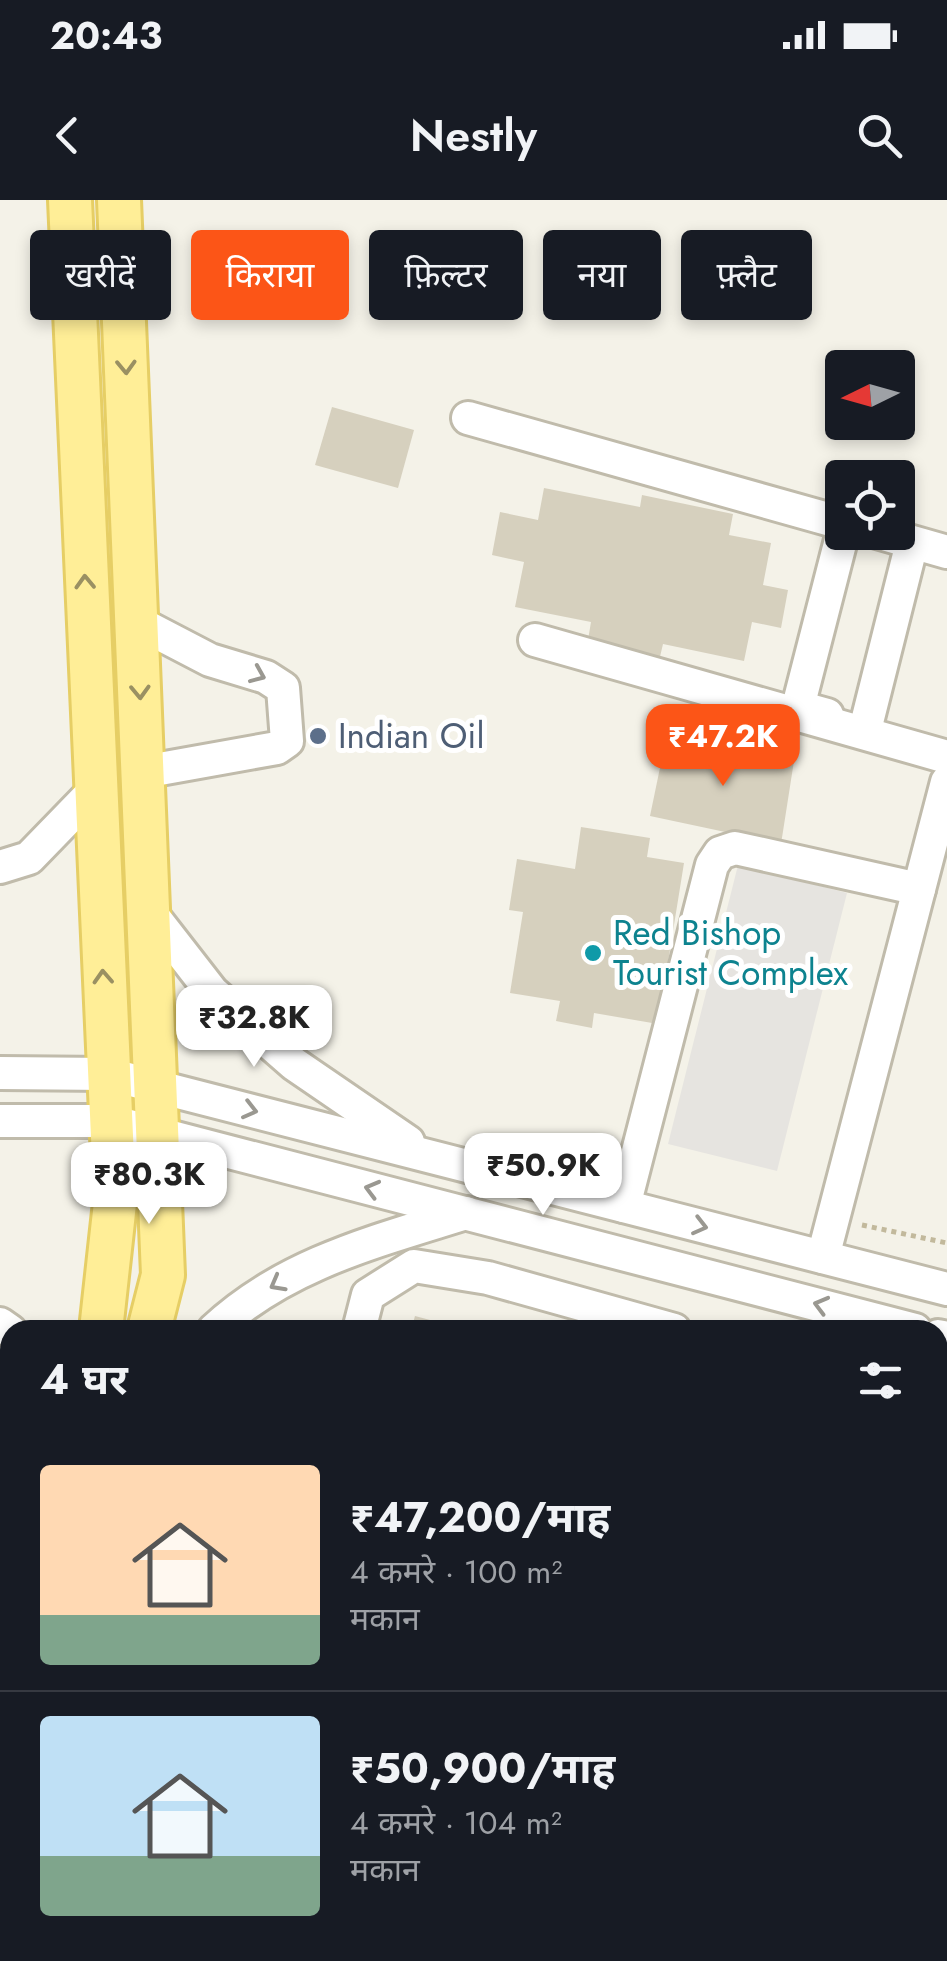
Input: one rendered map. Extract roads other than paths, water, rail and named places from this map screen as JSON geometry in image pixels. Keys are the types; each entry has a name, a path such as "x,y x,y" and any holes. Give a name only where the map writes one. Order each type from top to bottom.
{"main road":[{"path":"70,200 114,1203 102,1320"},
{"path":"119,200 163,1275 151,1320"}],"street":[{"path":"468,418 825,518"},
{"path":"915,543 947,552"},
{"path":"837,550 798,707 947,748"},
{"path":"866,726 910,550"},
{"path":"137,622 210,660 266,677 283,688 288,722 287,740 277,748 143,772"},
{"path":"535,640 947,758"},
{"path":"823,1258 947,782"},
{"path":"0,867 29,858 94,791"},
{"path":"624,1206 712,865 720,853 734,848 919,889"},
{"path":"148,911 212,992 280,1052 428,1156"},
{"path":"0,1072 108,1074 947,1289"},
{"path":"0,1121 110,1121 877,1320"},
{"path":"225,1320 242,1304 287,1278 353,1248 466,1213"},
{"path":"362,1320 368,1295 414,1266 488,1278 638,1320"}],"place":[{"name":"Indian Oil","path":"318,736"},
{"name":"Red Bishop Tourist Complex","path":"593,953"}]}
